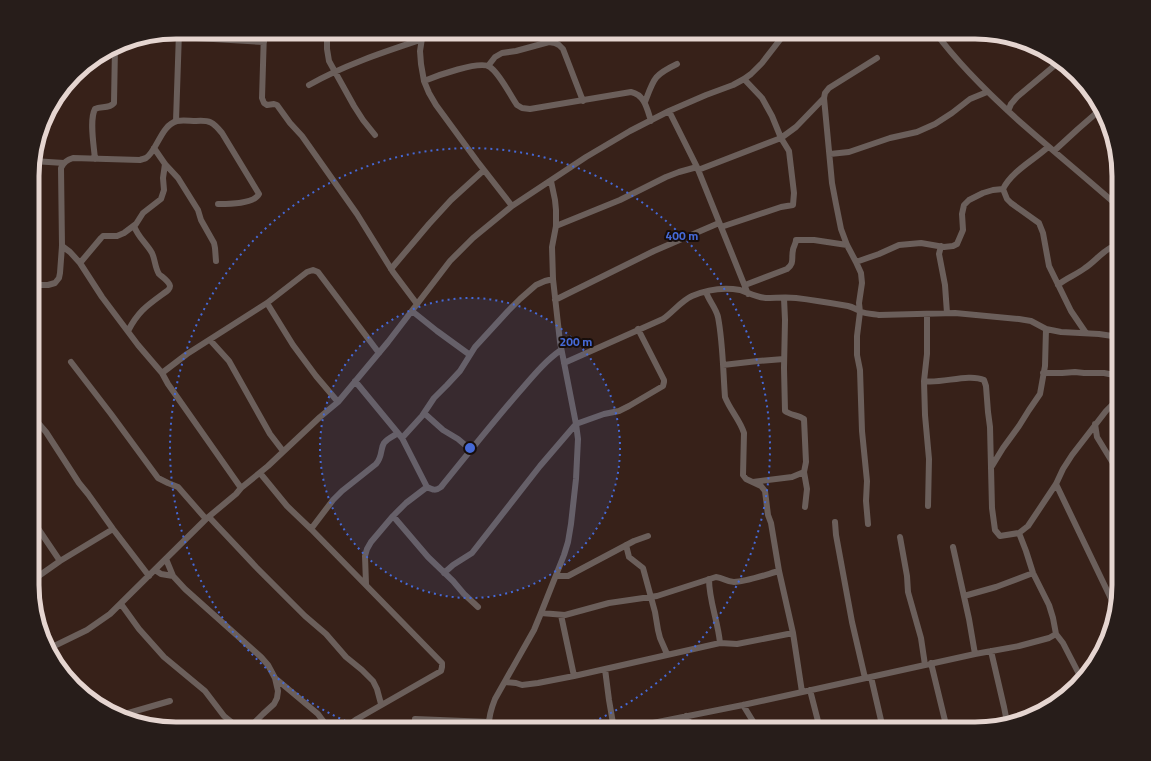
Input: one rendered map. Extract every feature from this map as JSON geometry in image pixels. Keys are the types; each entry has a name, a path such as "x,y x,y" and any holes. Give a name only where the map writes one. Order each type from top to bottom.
{"street":[{"path":"176,121 179,39"},
{"path":"228,39 264,42 262,98 264,103 267,105 277,105 302,136 356,214 391,269 417,304"},
{"path":"327,39 329,61 363,120 375,135"},
{"path":"309,85 334,71 422,39 420,51 424,81 436,105 512,206"},
{"path":"53,646 87,630 110,614 207,518 260,473 338,402 379,353 450,261 473,238 512,206 586,157 630,131 669,111 733,85 744,79 762,63 781,39"},
{"path":"940,39 987,92 1048,147 1112,200"},
{"path":"488,66 495,57 502,53 516,51 549,42 555,43 563,49 583,101"},
{"path":"95,159 92,134 93,112 99,107 111,106 114,103 115,53"},
{"path":"556,226 620,200 666,177 698,168 781,138 796,127 818,105 824,98 825,93 829,88 877,58"},
{"path":"645,102 656,77 662,71 678,64"},
{"path":"424,81 449,72 481,65 488,66 495,71 517,105 522,108 530,109 631,92 636,93 645,102 650,120"},
{"path":"1008,110 1017,97 1055,65"},
{"path":"555,300 654,251 720,225 781,207 793,205 794,193 789,151 781,138 772,116 762,98 744,79"},
{"path":"830,154 849,152 885,140 917,132 935,124 970,100 987,92"},
{"path":"824,98 832,183 841,229 861,273 862,283 859,303 860,312 857,336 857,354 860,370 862,431 867,481 866,501 868,524"},
{"path":"818,105 826,108"},
{"path":"669,111 698,168 748,294"},
{"path":"1054,151 1097,113"},
{"path":"40,161 64,162 73,158 140,160 146,158 151,153 162,134 176,121 207,120 215,124 222,133 258,191 258,196 256,198 236,204 218,204"},
{"path":"1048,147 1039,156 1023,166 1005,185 1004,189 1007,198 1011,203 1039,224 1043,233 1049,266 1071,311 1086,333"},
{"path":"154,148 164,164 178,178 198,210 201,220 214,243 216,261"},
{"path":"39,285 55,283 59,278 62,246 61,168 64,162"},
{"path":"80,263 103,236 117,236 134,226 143,213 161,199 164,190 164,164"},
{"path":"391,269 451,200 484,170"},
{"path":"415,719 489,722 490,711 495,699 534,630 564,555 571,524 578,439 561,350 555,300 552,247 556,226 556,205 550,181"},
{"path":"856,262 899,245 921,243 953,246 957,244 963,230 962,214 964,205 969,200 983,193 1004,189"},
{"path":"128,331 141,311 167,291 170,286 159,274 152,254 136,233 134,226"},
{"path":"745,285 787,269 791,266 793,260 793,249 796,240 814,240 847,245"},
{"path":"62,246 80,263 102,297 138,345 162,372 168,384 241,488"},
{"path":"941,246 939,254 945,285 947,313"},
{"path":"1058,285 1063,280 1086,268 1112,248"},
{"path":"162,372 187,354 267,303 307,272 313,270 318,272 379,353"},
{"path":"311,529 333,500 342,491 380,460 384,443 400,436 424,413 434,398 460,371 475,347 520,299 536,285 553,279"},
{"path":"564,363 663,318 691,296 714,289 740,290 748,294 765,298 796,298 848,306 854,307 860,312 879,315 955,313 1019,318 1030,321 1046,329 1112,336"},
{"path":"706,292 718,316 725,397 744,433 743,475 746,479 762,486 765,491 779,571 793,633 802,692"},
{"path":"784,298 785,411 804,420 806,462 804,472 807,490 805,507"},
{"path":"267,303 293,345 338,402"},
{"path":"412,311 470,355"},
{"path":"927,314 927,354 924,382 929,459 928,506"},
{"path":"444,573 453,565 472,553 540,466 576,424 604,414 619,411 663,386 664,380 638,329"},
{"path":"991,467 1020,426 1040,394 1046,347 1046,329"},
{"path":"210,340 229,361 270,434 284,451"},
{"path":"355,381 400,436 427,487 437,490 498,416 551,357 561,350"},
{"path":"723,365 758,360 784,359"},
{"path":"71,362 158,478 178,487 305,616 326,634 346,657 362,670 377,689 381,704"},
{"path":"1043,373 1075,372 1112,375"},
{"path":"924,382 970,378 980,378 984,380 986,386 990,427 990,481 992,508 995,530 1000,536 1019,533 1028,526 1056,484 1072,455 1095,424 1112,405"},
{"path":"424,413 443,430 458,439 471,450"},
{"path":"39,424 46,432 79,483 149,576"},
{"path":"1095,424 1097,437 1112,461"},
{"path":"1085,437 1093,435 1097,437"},
{"path":"753,482 792,477 804,472"},
{"path":"260,473 287,506 440,660 442,667 441,671 381,704 353,722"},
{"path":"1056,484 1111,599"},
{"path":"366,584 365,556 371,542 406,503 427,487"},
{"path":"393,516 428,557 478,607"},
{"path":"835,522 837,542 852,622 882,722"},
{"path":"39,576 60,561 113,529"},
{"path":"39,530 60,561"},
{"path":"1019,533 1032,573 1049,605 1056,634 1063,643 1079,674"},
{"path":"556,576 568,576 648,536"},
{"path":"900,537 907,576 908,592 945,722"},
{"path":"626,546 629,557 643,568 650,597 656,612 660,638 667,654"},
{"path":"953,547 975,654"},
{"path":"166,559 173,576 268,665 275,678 278,691 277,698 274,704 255,722"},
{"path":"155,570 161,574 173,576"},
{"path":"541,613 565,616 619,601 650,597 716,577 727,581 738,582 779,571"},
{"path":"964,596 989,589 1032,573"},
{"path":"709,579 709,589 719,631 720,643"},
{"path":"121,604 164,657 205,691 224,716 231,722"},
{"path":"560,615 574,676"},
{"path":"505,682 522,685 574,676 720,643 737,644 793,633"},
{"path":"656,722 1019,646 1049,638 1056,634"},
{"path":"991,652 1006,718"},
{"path":"605,669 613,722"},
{"path":"275,678 318,714 324,722"},
{"path":"810,690 818,722"},
{"path":"128,713 170,701"},
{"path":"743,705 753,722"},
{"path":"686,716 689,722"}]}
